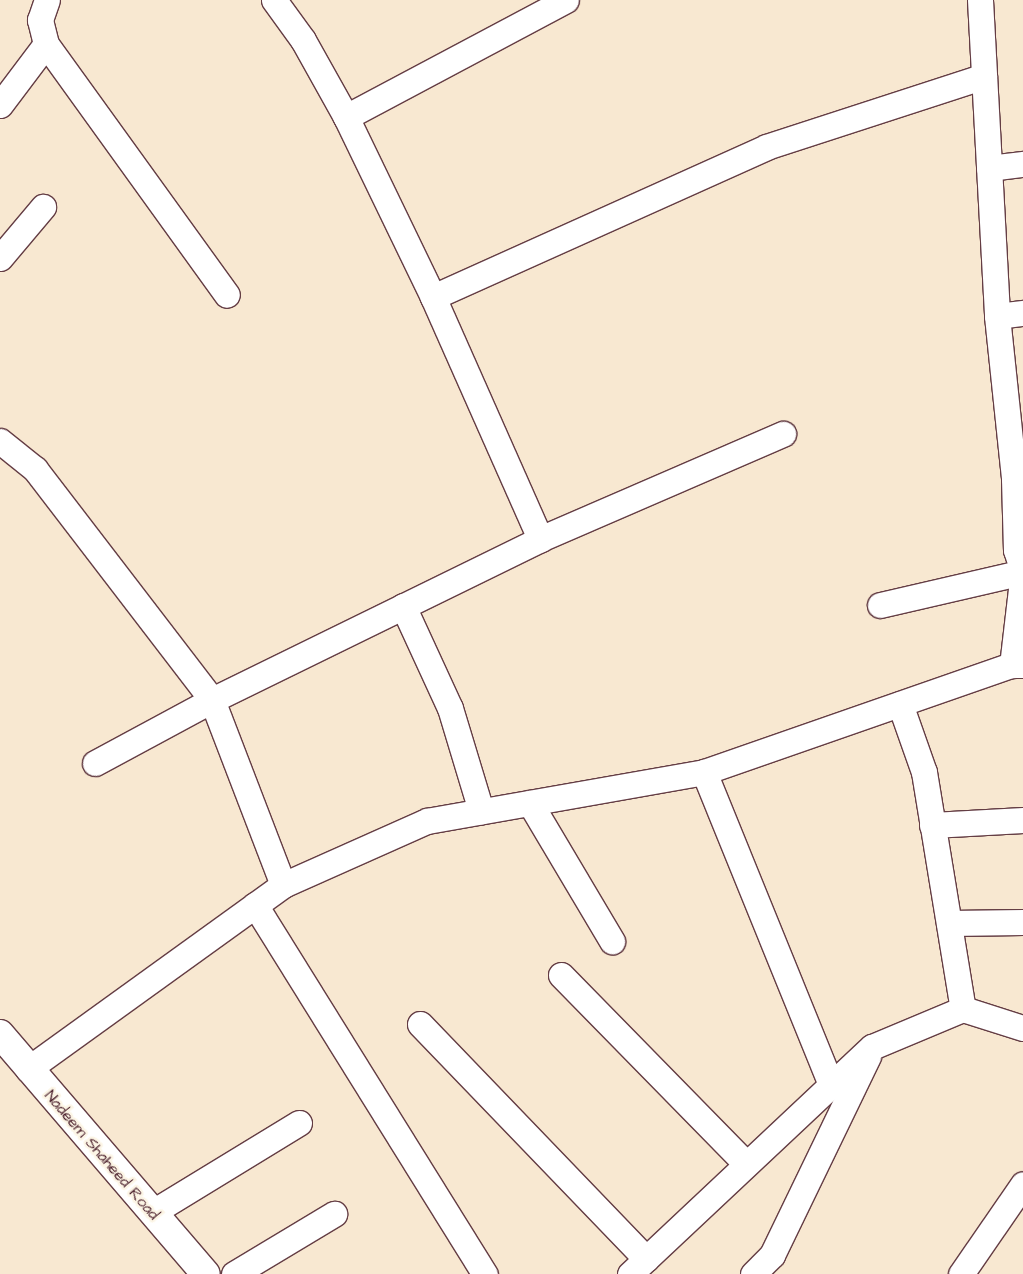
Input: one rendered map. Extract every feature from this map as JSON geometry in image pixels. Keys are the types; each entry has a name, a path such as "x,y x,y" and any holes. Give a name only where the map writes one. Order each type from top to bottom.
{"main road":[{"name":"Nadeem Shaheed Road","path":"0,1034 28,1069 206,1274"}],"street":[{"path":"47,0 40,20 46,44 227,294"},
{"path":"274,0 303,40 346,117 433,297 540,539"},
{"path":"346,117 566,0"},
{"path":"28,1069 283,885 427,821 704,772 1017,665 1020,558 1019,478 997,316 980,0"},
{"path":"0,105 46,44"},
{"path":"433,297 766,147 984,76"},
{"path":"989,168 1023,164"},
{"path":"0,258 43,207"},
{"path":"997,316 1023,313"},
{"path":"95,763 212,700 540,539 783,434"},
{"path":"0,441 35,469 212,700 283,885"},
{"path":"880,605 1020,558"},
{"path":"404,606 450,708 481,811"},
{"path":"900,704 924,772 963,1009"},
{"path":"704,772 830,1083"},
{"path":"530,803 612,941"},
{"path":"932,824 1023,820"},
{"path":"255,905 485,1274"},
{"path":"949,923 1023,922"},
{"path":"561,976 746,1164"},
{"path":"420,1024 638,1266 830,1083 872,1047 963,1009 1023,1028"},
{"path":"753,1274 772,1256 872,1047"},
{"path":"153,1212 299,1123"},
{"path":"961,1274 1023,1184"},
{"path":"234,1274 334,1214"}]}
